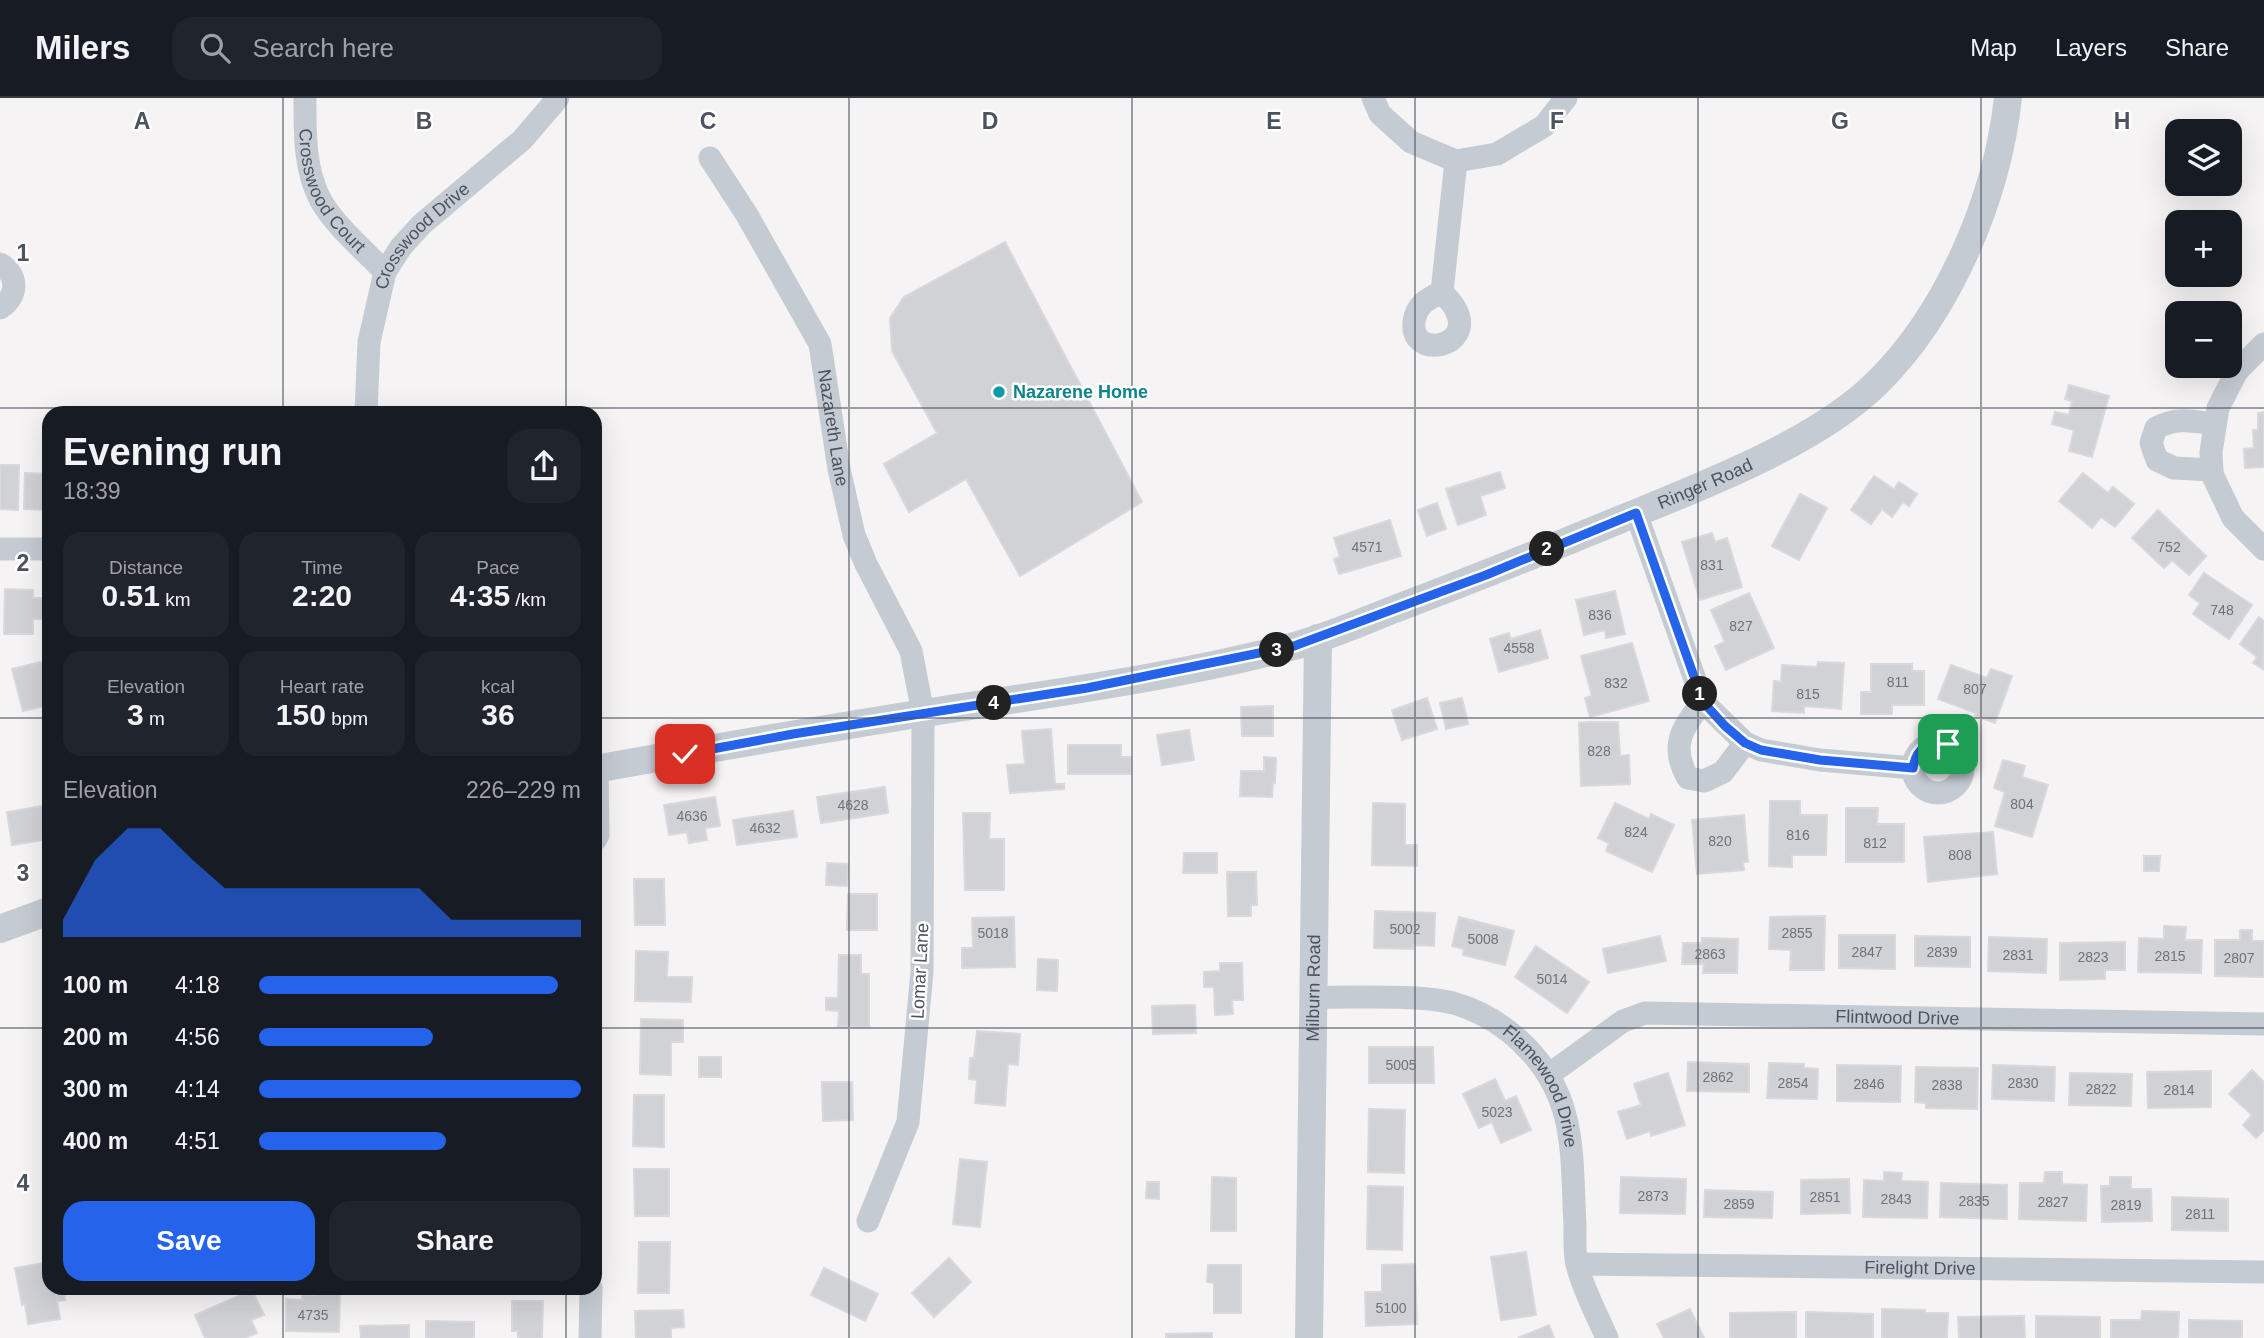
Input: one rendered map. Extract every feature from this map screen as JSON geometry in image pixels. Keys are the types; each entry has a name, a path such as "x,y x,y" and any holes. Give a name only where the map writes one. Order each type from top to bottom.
{"street":[{"name":"Crosswood Court","path":"305,98 304,137 309,167 320,199 347,234 385,272"},
{"name":"Crosswood Drive","path":"366,406 369,342 385,272 401,247 422,224 522,140 558,98"},
{"path":"1373,98 1380,114 1411,142 1456,161 1497,154 1544,126 1566,98"},
{"name":"Ringer Road","path":"602,768 1043,695 1294,646 1486,575 1636,513 1789,444 1835,417 1879,382 1918,334 1937,304 1968,245 1992,179 2008,98"},
{"name":"Nazareth Lane","path":"710,158 747,215 820,344 839,469 855,535 866,564 911,651 923,713"},
{"path":"1442,292 1456,161"},
{"path":"0,264 11,274 14,284 12,298 0,308"},
{"path":"2264,344 2237,371 2218,408 2211,452 2212,470 2232,518 2264,549"},
{"path":"2212,470 2174,468 2157,460 2151,443 2156,428 2171,421 2215,424"},
{"path":"1636,513 1703,702 1725,726 1745,743 1761,750 1820,760 1913,768"},
{"path":"0,549 42,549"},
{"name":"Milburn Road","path":"1309,1338 1318,638"},
{"path":"1703,702 1688,720 1678,747 1679,763 1688,778 1704,781 1723,772 1745,743"},
{"name":"Lomar Lane","path":"868,1221 908,1122 922,972 923,713"},
{"path":"0,929 42,914"},
{"name":"Flamewood Drive","path":"1314,998 1411,999 1450,1003 1480,1013 1506,1028 1550,1074 1562,1104 1570,1143 1577,1265 1607,1338"},
{"name":"Flintwood Drive","path":"1550,1074 1623,1021 1645,1013 2264,1024"},
{"name":"Firelight Drive","path":"1577,1265 2264,1272"},
{"path":"590,1338 591,1295"}],"building":[{"name":"Nazarene Home","path":"1005,242 1142,502 1020,576 966,479 909,512 884,464 937,433 892,351 890,318 904,297"},
{"path":"2069,385 2109,396 2092,457 2069,451 2074,430 2052,424 2055,412 2069,415 2072,401 2065,399"},
{"path":"2264,412 2264,467 2245,468 2244,449 2254,448 2253,430 2258,430 2258,413"},
{"path":"0,465 19,465 18,510 0,509"},
{"path":"1500,472 1505,488 1480,496 1486,515 1458,525 1446,489"},
{"path":"25,473 42,474 42,510 24,509"},
{"path":"2083,473 2108,493 2113,487 2134,504 2115,527 2101,517 2092,528 2059,501"},
{"path":"1874,476 1894,489 1899,482 1917,494 1909,506 1903,502 1892,517 1882,509 1871,524 1851,510"},
{"path":"1800,494 1827,508 1799,560 1772,546"},
{"path":"1437,503 1446,529 1427,536 1418,510"},
{"path":"2158,510 2206,556 2189,575 2172,560 2164,568 2132,538"},
{"path":"1390,520 1401,556 1339,574 1334,559 1340,557 1334,538"},
{"path":"1712,533 1715,542 1727,538 1742,587 1700,600 1682,542"},
{"path":"2204,573 2252,605 2229,639 2193,614 2200,603 2189,595"},
{"path":"5,589 33,590 33,598 42,598 42,619 33,619 33,634 4,634"},
{"path":"1615,591 1625,634 1606,638 1605,630 1584,635 1576,600"},
{"path":"1749,593 1774,648 1726,670 1715,646 1725,642 1711,610"},
{"path":"2259,617 2264,621 2263,669 2253,663 2257,657 2240,644"},
{"path":"1540,630 1548,658 1499,672 1490,639 1509,633 1511,639"},
{"path":"1632,643 1649,701 1590,717 1585,698 1592,696 1581,656"},
{"path":"42,662 42,707 23,711 12,669"},
{"path":"1818,662 1844,663 1841,709 1804,706 1804,713 1772,711 1774,681 1781,682 1782,665 1817,667"},
{"path":"1871,664 1912,664 1912,671 1924,671 1924,705 1892,705 1892,714 1861,714 1861,692 1871,692"},
{"path":"1951,665 1987,678 1991,669 2012,676 1995,723 1938,699"},
{"path":"1427,698 1437,729 1402,740 1392,710"},
{"path":"1462,698 1468,724 1446,729 1440,703"},
{"path":"1273,706 1273,736 1242,736 1241,707"},
{"path":"1618,722 1620,756 1629,755 1630,784 1581,786 1579,723"},
{"path":"1051,729 1055,784 1064,784 1064,789 1010,793 1007,765 1025,764 1022,731"},
{"path":"1189,730 1194,760 1162,765 1157,735"},
{"path":"1068,745 1121,745 1121,757 1131,757 1131,774 1068,774"},
{"path":"1264,757 1276,758 1272,797 1240,796 1241,771 1264,771"},
{"path":"2003,760 2025,766 2022,777 2048,785 2032,837 1995,826 2005,792 1994,788"},
{"path":"885,787 888,813 821,823 817,797"},
{"path":"715,797 720,826 705,828 707,840 689,843 687,832 669,835 664,805"},
{"path":"1770,801 1800,801 1800,815 1827,815 1826,855 1792,855 1792,867 1769,866"},
{"path":"1373,803 1405,804 1405,845 1417,845 1417,866 1372,865"},
{"path":"1615,803 1649,819 1651,814 1674,825 1652,872 1606,851 1609,843 1598,838"},
{"path":"42,806 42,840 12,845 7,812"},
{"path":"1846,808 1878,808 1877,824 1904,824 1904,862 1846,862"},
{"path":"793,811 797,837 737,845 733,820"},
{"path":"963,813 990,813 989,839 1004,839 1004,890 965,890"},
{"path":"1744,815 1748,862 1743,862 1744,870 1697,874 1692,820"},
{"path":"1993,832 1997,874 1928,882 1924,837"},
{"path":"1184,853 1217,853 1217,873 1183,873"},
{"path":"2144,856 2160,856 2159,871 2144,871"},
{"path":"827,863 848,864 847,886 826,885"},
{"path":"1227,872 1256,872 1257,905 1251,905 1251,916 1228,916"},
{"path":"634,879 664,879 665,925 635,925"},
{"path":"848,894 877,894 877,930 847,930"},
{"path":"1375,911 1435,913 1434,946 1413,945 1413,949 1374,948"},
{"path":"1825,916 1824,970 1790,970 1791,950 1769,949 1770,917"},
{"path":"1014,917 1015,967 962,968 962,948 973,948 972,918"},
{"path":"1459,917 1514,931 1505,965 1463,955 1464,949 1452,946"},
{"path":"2164,926 2186,927 2185,940 2202,940 2201,973 2138,972 2139,938 2164,939"},
{"path":"2240,930 2252,930 2252,941 2264,941 2264,977 2215,976 2215,940 2240,940"},
{"path":"1839,935 1895,935 1895,969 1839,968"},
{"path":"1660,936 1666,961 1608,973 1603,949"},
{"path":"1915,936 1970,937 1970,967 1915,966"},
{"path":"1989,937 2047,939 2046,973 1988,971"},
{"path":"1702,938 1738,939 1737,973 1703,973 1704,964 1682,964 1683,943 1702,943"},
{"path":"2125,942 2125,970 2105,970 2105,979 2060,980 2060,943"},
{"path":"1536,946 1589,982 1567,1013 1515,977"},
{"path":"636,951 668,952 667,977 692,977 691,1002 635,1001"},
{"path":"839,955 861,955 861,974 869,974 869,1027 838,1026 839,1011 826,1010 826,998 838,998"},
{"path":"1038,959 1058,960 1057,991 1037,990"},
{"path":"1220,963 1242,963 1243,1000 1232,1000 1233,1014 1215,1015 1214,987 1204,987 1204,972 1220,971"},
{"path":"1195,1005 1196,1033 1153,1034 1152,1006"},
{"path":"641,1019 683,1020 683,1042 671,1042 671,1075 640,1074"},
{"path":"977,1031 1020,1034 1018,1065 1008,1064 1005,1106 975,1103 977,1080 969,1079 970,1058 974,1058"},
{"path":"1369,1047 1433,1047 1434,1083 1369,1083"},
{"path":"699,1057 721,1057 721,1077 699,1077"},
{"path":"1688,1062 1749,1064 1749,1092 1687,1091"},
{"path":"1769,1063 1804,1064 1804,1068 1818,1069 1817,1099 1767,1098"},
{"path":"1837,1065 1901,1066 1900,1102 1837,1101"},
{"path":"1993,1065 2055,1067 2054,1101 1992,1099"},
{"path":"1916,1067 1978,1068 1977,1109 1926,1108 1926,1103 1915,1102"},
{"path":"2252,1070 2264,1082 2264,1130 2256,1138 2243,1125 2252,1115 2229,1094"},
{"path":"2211,1071 2211,1107 2148,1108 2147,1072"},
{"path":"1668,1073 1685,1125 1651,1136 1650,1131 1627,1139 1618,1112 1641,1105 1634,1084"},
{"path":"2070,1073 2132,1074 2131,1106 2069,1105"},
{"path":"1495,1079 1505,1101 1516,1096 1531,1130 1501,1143 1492,1122 1479,1128 1463,1094"},
{"path":"822,1082 852,1082 853,1120 823,1121"},
{"path":"634,1095 664,1095 664,1147 633,1146"},
{"path":"1369,1109 1405,1110 1404,1173 1368,1172"},
{"path":"960,1159 987,1162 980,1227 953,1224"},
{"path":"634,1169 669,1169 669,1216 635,1216"},
{"path":"1884,1172 1902,1173 1901,1181 1928,1182 1927,1218 1863,1217 1864,1180 1884,1181"},
{"path":"2045,1172 2062,1172 2062,1184 2087,1185 2086,1221 2019,1219 2020,1183 2044,1183"},
{"path":"1212,1177 1236,1178 1236,1231 1211,1231"},
{"path":"1621,1177 1686,1179 1685,1214 1620,1213"},
{"path":"2110,1177 2131,1177 2131,1189 2151,1189 2152,1221 2102,1222 2101,1186 2110,1186"},
{"path":"1849,1179 1850,1213 1801,1214 1801,1180"},
{"path":"1147,1182 1159,1182 1159,1199 1146,1198"},
{"path":"1941,1183 2007,1185 2007,1219 1940,1217"},
{"path":"1368,1186 1403,1187 1402,1250 1367,1249"},
{"path":"1705,1190 1773,1192 1772,1218 1704,1217"},
{"path":"2172,1197 2228,1199 2228,1231 2172,1230"},
{"path":"639,1242 670,1242 669,1293 638,1293"},
{"path":"1526,1252 1536,1315 1501,1320 1491,1257"},
{"path":"949,1258 971,1282 934,1317 912,1293"},
{"path":"42,1263 42,1295 56,1295 60,1319 28,1324 15,1268"},
{"path":"1415,1264 1417,1324 1366,1326 1365,1292 1382,1292 1382,1265"},
{"path":"1208,1265 1241,1265 1241,1313 1214,1313 1214,1283 1207,1282"},
{"path":"824,1268 878,1294 865,1321 811,1295"},
{"path":"57,1295 64,1295 65,1300 58,1301"},
{"path":"241,1295 254,1295 264,1315 251,1320 257,1333 244,1338 205,1338 195,1315"},
{"path":"302,1295 340,1295 339,1332 286,1331 286,1299 302,1300"},
{"path":"512,1301 543,1301 542,1338 518,1338 518,1331 512,1331"},
{"path":"1690,1309 1704,1338 1664,1338 1657,1324"},
{"path":"1882,1309 1948,1313 1947,1338 1882,1338"},
{"path":"683,1310 684,1327 671,1328 671,1338 636,1338 635,1311"},
{"path":"2142,1311 2179,1312 2178,1338 2111,1338 2111,1320 2141,1320"},
{"path":"1796,1312 1796,1338 1730,1338 1730,1313"},
{"path":"1806,1312 1873,1314 1873,1338 1806,1338"},
{"path":"2024,1316 2025,1338 1959,1338 1958,1317"},
{"path":"2036,1316 2100,1317 2100,1338 2036,1338"},
{"path":"2189,1320 2242,1321 2242,1338 2189,1338"},
{"path":"426,1321 474,1322 474,1338 426,1338"},
{"path":"409,1325 409,1338 361,1338 360,1326"},
{"path":"1549,1325 1554,1338 1518,1338"},
{"path":"1212,1333 1212,1338 1166,1338 1166,1334"}],"place":[{"name":"Nazarene Home","path":"999,392"}],"route":[{"path":"685,754 793,734 1087,688 1294,646 1486,575 1636,513 1703,702 1745,743 1761,750 1820,760 1913,768 1914,759 1924,746 1932,743 1948,744"}]}
